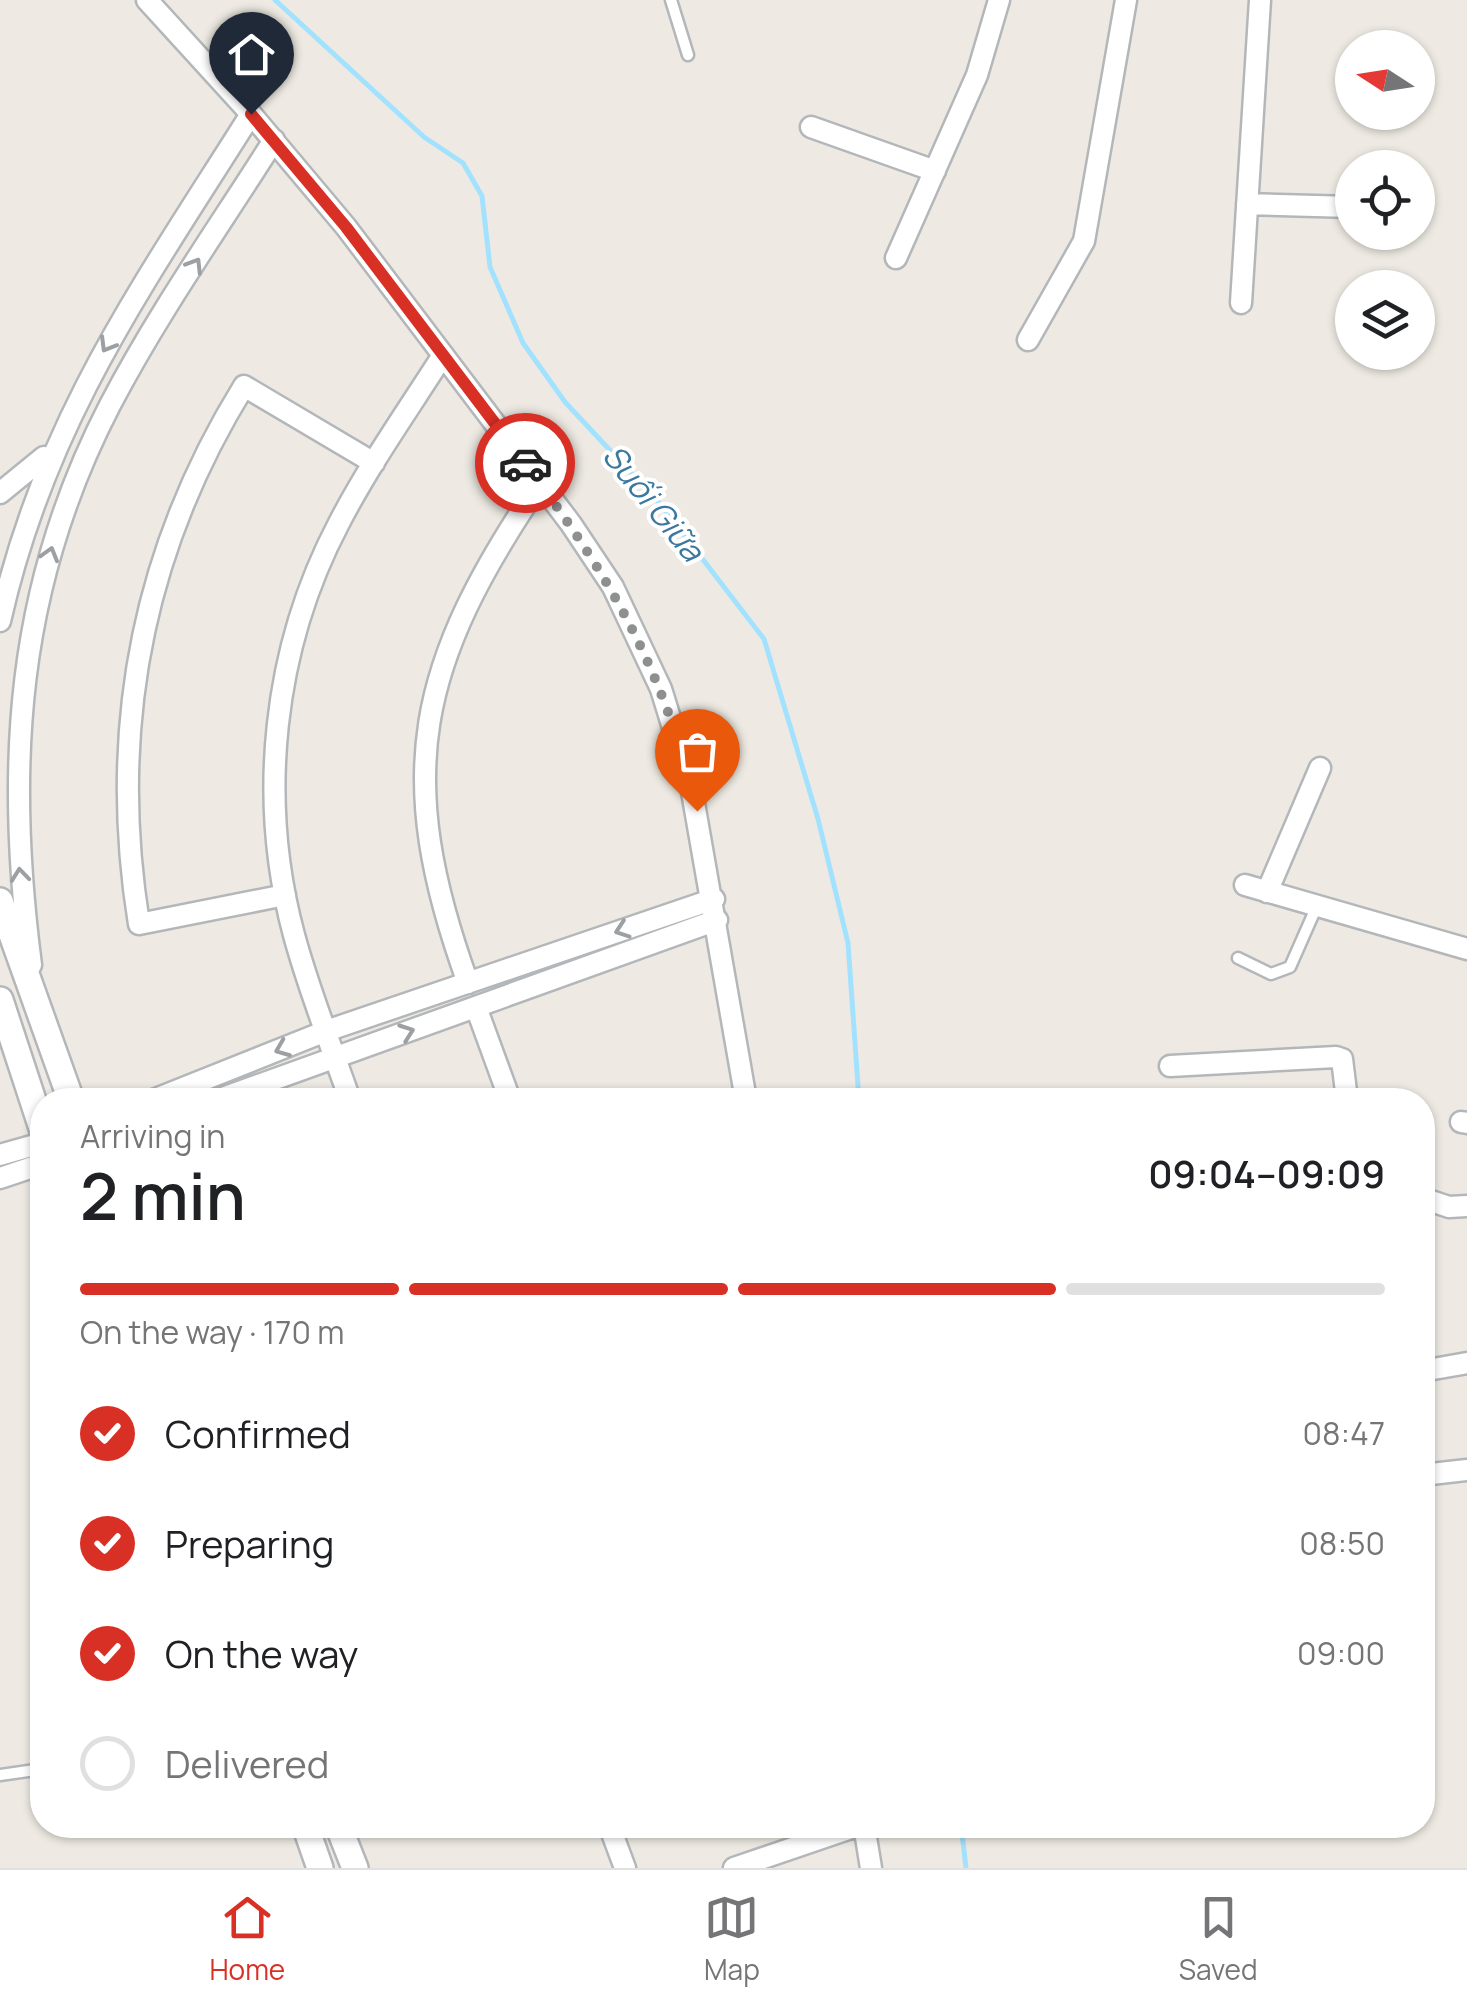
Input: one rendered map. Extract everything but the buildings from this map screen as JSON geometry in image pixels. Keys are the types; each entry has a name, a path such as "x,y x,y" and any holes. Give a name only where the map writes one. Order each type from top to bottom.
{"street":[{"path":"146,0 274,140 540,483 612,587 654,671 691,786 714,899 744,1088"},
{"path":"896,258 978,75 999,0"},
{"path":"1028,340 1084,241 1126,0"},
{"path":"1241,302 1260,0"},
{"path":"0,620 23,528 59,435 105,346 251,114"},
{"path":"811,128 934,171"},
{"path":"36,1007 19,874 16,777 23,680 42,585 71,493 110,405 274,140"},
{"path":"1247,204 1335,206"},
{"path":"346,1088 285,896 276,830 275,760 289,656 323,556 374,464 443,356"},
{"path":"285,896 139,924 128,844 126,764 139,644 159,566 187,491 244,386 374,464"},
{"path":"0,493 37,465 59,435"},
{"path":"468,983 442,910 429,852 424,792 428,732 442,665 466,601 540,483"},
{"path":"1267,892 1320,768"},
{"path":"1245,885 1467,949"},
{"path":"182,1088 326,1031 714,899"},
{"path":"0,901 66,1088"},
{"path":"252,1088 717,920"},
{"path":"0,1000 30,1091"},
{"path":"476,1008 506,1088"},
{"path":"1170,1066 1336,1058 1344,1065 1346,1088"},
{"path":"0,1155 30,1146"},
{"path":"0,1178 30,1168"},
{"path":"1435,1202 1467,1206"},
{"path":"1435,1369 1467,1364"},
{"path":"1435,1474 1467,1470"},
{"path":"310,1838 320,1868"},
{"path":"343,1838 354,1868"},
{"path":"614,1838 625,1868"},
{"path":"734,1868 823,1838"},
{"path":"865,1838 871,1868"}],"lane":[{"path":"671,0 688,55"},
{"path":"1238,958 1270,974 1290,967 1316,908"},
{"path":"0,1775 30,1770"}],"waterway":[{"name":"Suối Giữa","path":"275,0 424,137 463,163 482,196 490,267 523,343 565,402 661,505 764,639 818,819 848,943 858,1088"},
{"name":"Suối Giữa","path":"963,1838 966,1868"}],"way so far":[{"path":"525,463 593,555 630,620 661,689 697,811"}],"route":[{"path":"251,114 346,227 525,463"}]}
